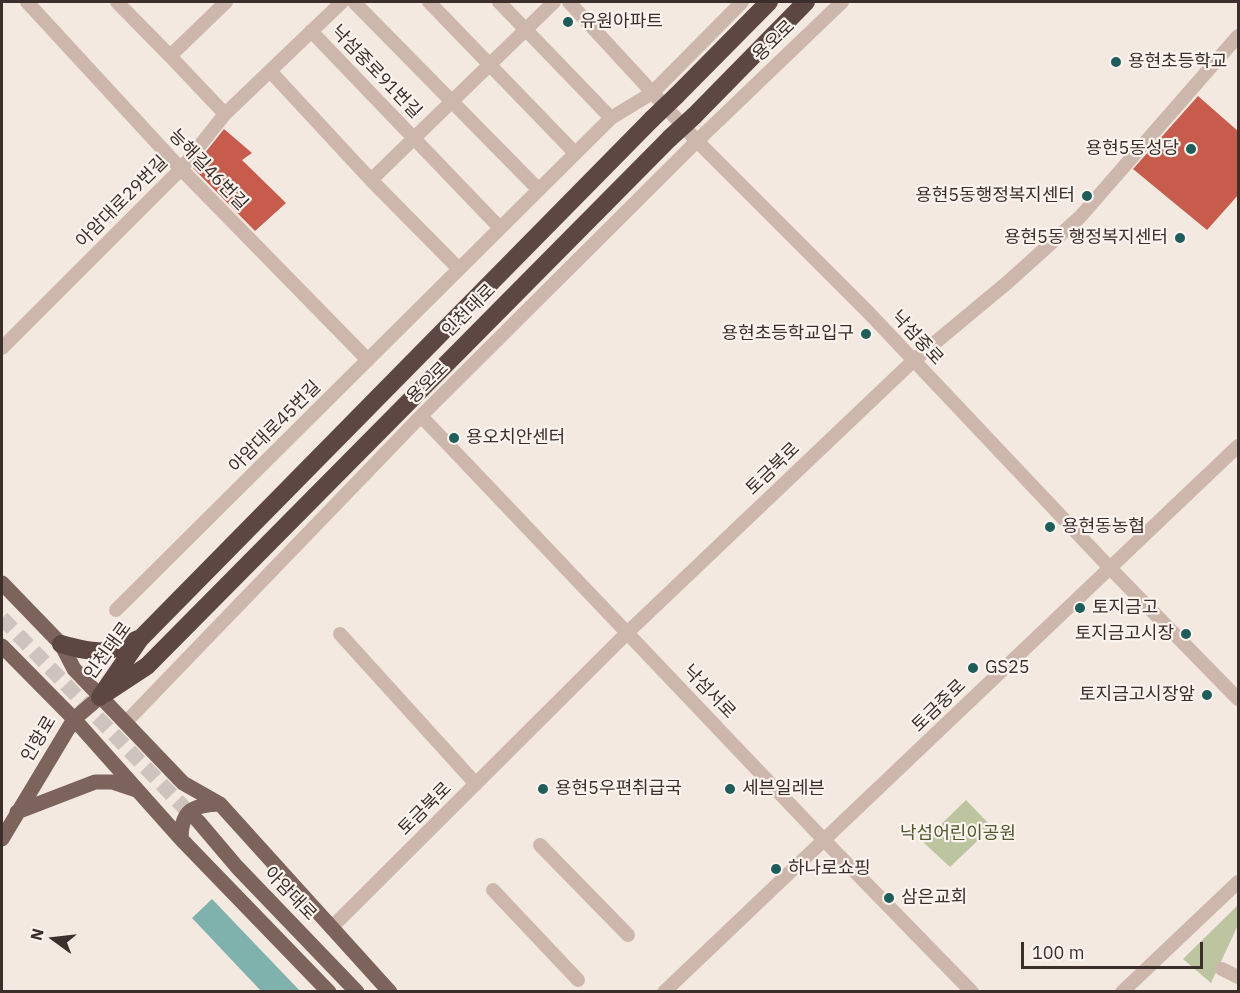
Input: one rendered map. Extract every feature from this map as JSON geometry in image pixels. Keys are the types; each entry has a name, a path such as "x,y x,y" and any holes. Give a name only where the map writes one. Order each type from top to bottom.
{"highway":[{"name":"인천대로","path":"100,697 140,639 769,2"},
{"name":"인천대로","path":"100,697 147,666 806,2"},
{"path":"61,644 84,651 102,653 140,639"}],"main road":[{"path":"2,583 61,644 74,669 100,697 183,783 220,804 390,992"},
{"path":"2,646 74,719 181,839 328,992"},
{"name":"인항로","path":"2,839 74,719 100,697"},
{"path":"17,813 94,782 112,782 137,791"},
{"path":"181,839 181,825 185,815 193,808 220,804"},
{"name":"아암대로","path":"198,821 237,867 357,992"}],"street":[{"name":"능해길46번길","path":"27,2 180,169 368,360"},
{"path":"117,2 225,114"},
{"name":"아암대로29번길","path":"2,348 180,169 225,114 342,2"},
{"name":"낙섬중로91번길","path":"354,2 452,102"},
{"path":"429,2 575,153"},
{"path":"499,2 611,118"},
{"name":"낙섬중로91번길","path":"371,180 554,2"},
{"name":"낙섬중로","path":"569,2 697,141 869,313 1110,568 1239,699"},
{"name":"아암대로45번길","path":"116,610 611,118 652,93 742,2"},
{"name":"용오로","path":"125,723 421,416 697,141 842,2"},
{"path":"170,56 216,5"},
{"name":"낙섬중로91번길","path":"311,31 414,139"},
{"name":"토금북로","path":"331,928 628,632 913,361 1008,282 1080,217 1239,36"},
{"path":"270,71 371,180 459,269"},
{"path":"452,102 539,190"},
{"path":"414,139 500,228"},
{"name":"낙섬서로","path":"421,416 824,840 972,992"},
{"name":"토금중로","path":"664,992 1239,446"},
{"path":"340,634 476,784"},
{"path":"540,845 628,935"},
{"path":"1122,992 1239,882"},
{"path":"493,890 578,980"},
{"path":"1222,969 1239,977"}],"green space":[{"name":"낙섬어린이공원","path":"966,800 992,827 950,867 923,842"},
{"path":"1238,905 1238,925 1211,983 1183,959"}],"water":[{"path":"212,899 300,991 261,991 192,918"}],"building":[{"name":"용현5동성당","path":"1198,96 1239,132 1239,194 1207,230 1133,169"},
{"path":"224,129 252,153 242,160 286,203 255,231 193,168"}],"tunnel":[{"path":"2,618 197,821"}],"place":[{"name":"유원아파트","path":"568,22"},
{"name":"용현초등학교","path":"1116,62"},
{"name":"용현5동성당","path":"1191,149"},
{"name":"용현5동행정복지센터","path":"1087,196"},
{"name":"용현5동 행정복지센터","path":"1180,238"},
{"name":"용현초등학교입구","path":"866,334"},
{"name":"용오치안센터","path":"454,438"},
{"name":"용현동농협","path":"1050,527"},
{"name":"토지금고","path":"1080,608"},
{"name":"토지금고시장","path":"1186,634"},
{"name":"GS25","path":"973,668"},
{"name":"토지금고시장앞","path":"1207,695"},
{"name":"용현5우편취급국","path":"543,789"},
{"name":"세븐일레븐","path":"730,789"},
{"name":"하나로쇼핑","path":"776,869"},
{"name":"삼은교회","path":"889,898"}]}
